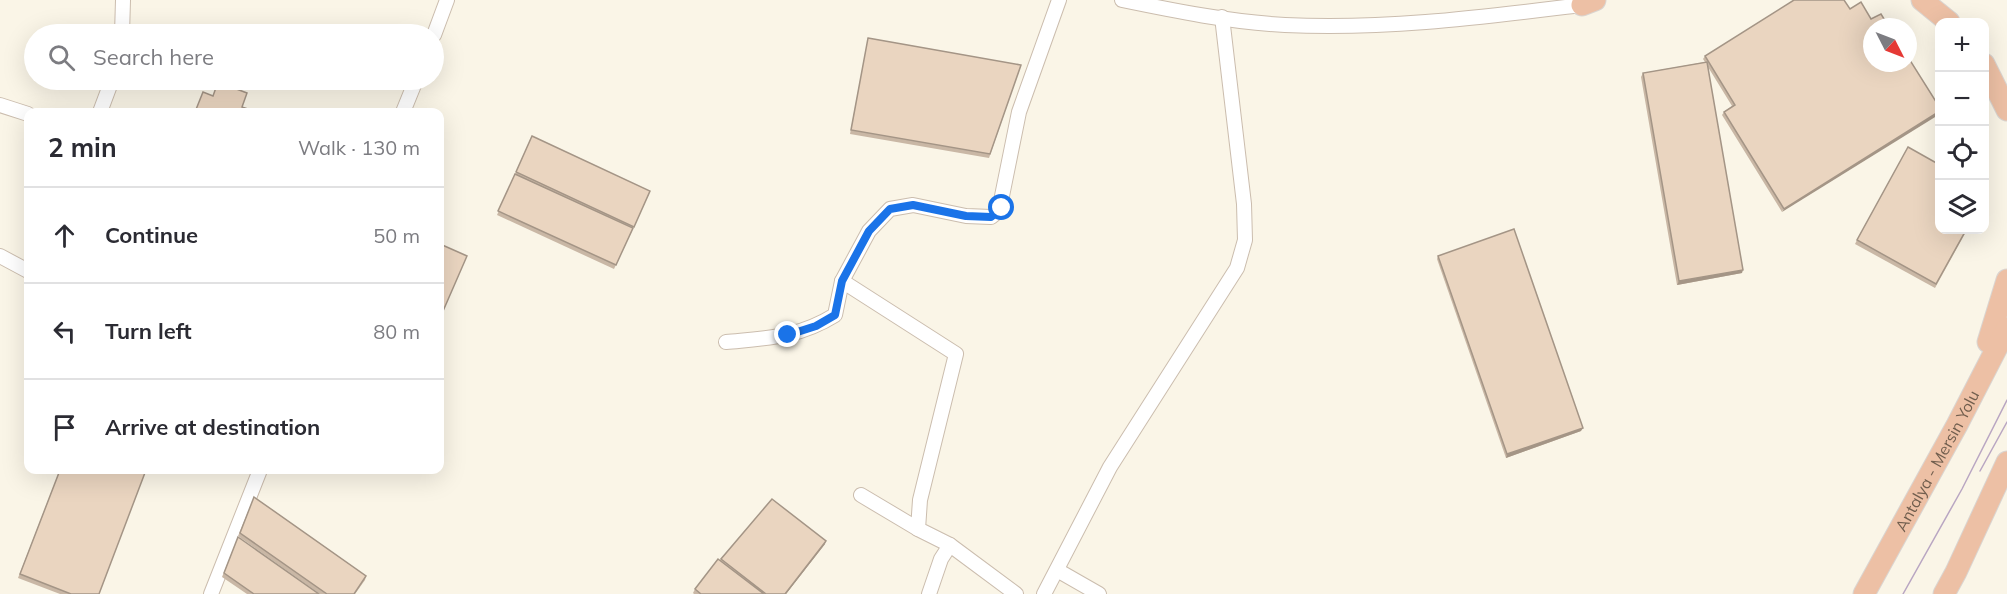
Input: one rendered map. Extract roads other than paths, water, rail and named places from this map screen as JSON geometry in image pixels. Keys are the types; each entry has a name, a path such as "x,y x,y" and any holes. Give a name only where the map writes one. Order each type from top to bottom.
{"highway":[{"path":"1922,0 1944,18"},
{"path":"1988,72 2007,110"},
{"path":"1957,425 1996,322 2007,280"},
{"name":"Antalya - Mersin Yolu","path":"1864,594 1957,425 2007,328"},
{"path":"1944,594 2007,462"},
{"path":"1956,572 2007,493"}],"street":[{"path":"122,24 123,0"},
{"path":"438,24 447,0"},
{"path":"726,342 788,335 816,326 835,315 842,281 869,231 890,209 913,205 966,216 991,217 1002,208 1002,196 1019,112 1059,0"},
{"path":"1122,0 1180,12 1283,24 1369,26 1459,20 1589,2"},
{"path":"1044,594 1110,467 1237,268 1245,240 1244,204 1222,17"},
{"path":"102,108 108,90"},
{"path":"405,108 412,90"},
{"path":"0,105 24,113"},
{"path":"0,256 24,269"},
{"path":"842,281 956,354 920,500 918,529"},
{"path":"211,594 258,474"},
{"path":"861,495 950,545 1016,594"},
{"path":"929,594 941,559 950,545"},
{"path":"1057,570 1099,594"}],"tram line":[{"path":"1903,594 1962,489 2007,400"},
{"path":"1980,471 2007,422"}]}
